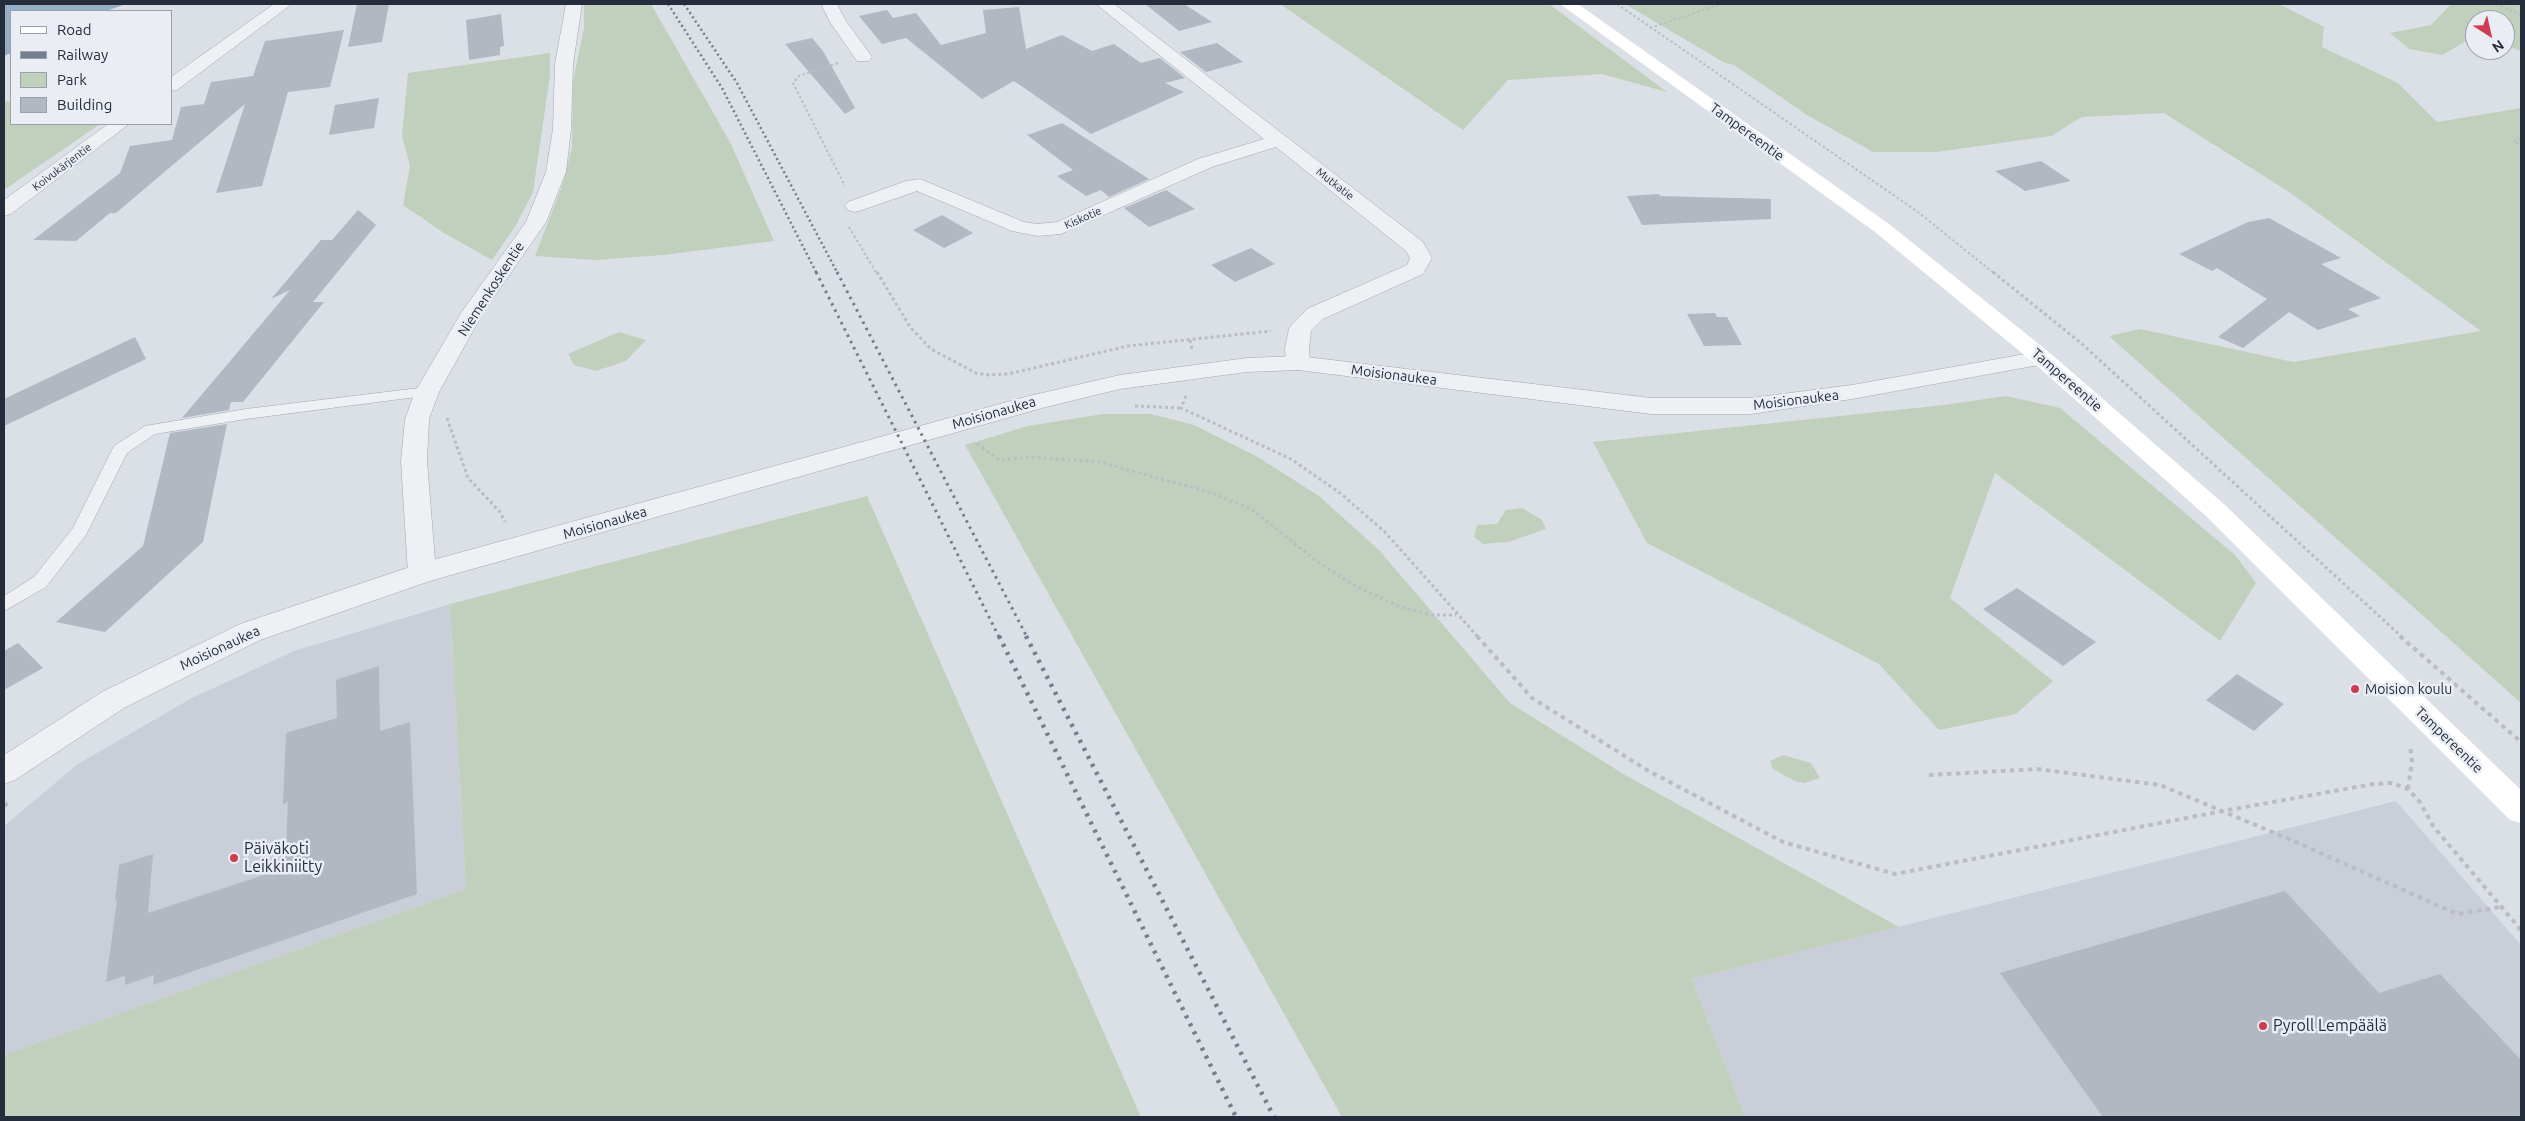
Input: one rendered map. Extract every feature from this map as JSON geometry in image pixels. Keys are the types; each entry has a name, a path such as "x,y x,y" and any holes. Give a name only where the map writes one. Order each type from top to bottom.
{"main road":[{"name":"Tampereentie","path":"1568,4 1882,228 1961,290 2042,358 2216,511 2521,810"}],"street":[{"path":"172,85 284,4"},
{"name":"Niemenkoskentie","path":"422,573 414,461 417,419 427,392 472,313 536,222 556,172 562,129 564,64 574,4"},
{"path":"829,4 838,22 863,57"},
{"name":"Mutkatie","path":"1104,4 1415,247 1421,258 1415,269 1315,314 1300,329"},
{"name":"Koivukärjentie","path":"4,210 119,125"},
{"name":"Kiskotie","path":"855,206 913,185 920,185 1019,227 1037,230 1060,228 1205,163 1280,140"},
{"path":"1298,363 1297,348 1300,329"},
{"name":"Moisionaukea","path":"4,771 113,700 250,632 422,573 1038,401 1120,382 1247,364 1298,363 1651,406 1751,406 1852,392 2042,358"}],"lane":[{"path":"4,604 40,582 80,531 120,450 151,430 246,414 427,392"}],"path":[{"path":"1650,28 1721,4"},
{"path":"2496,4 2521,15"},
{"path":"863,57 799,76 793,83 855,206 850,217 849,229 910,327 931,349 947,359 976,373 989,375 1008,374 1128,346 1233,333 1300,329"},
{"path":"2521,138 2514,141 2521,147"},
{"path":"427,392 446,415 468,478 500,512 518,547"},
{"path":"1128,406 1181,408"},
{"path":"1235,433 1291,459 1340,493 1385,532 1456,615 1532,698 1647,770 1783,842 1895,874 2223,811 2373,784 2392,783 2408,789 2420,802 2432,826 2521,930"},
{"path":"976,442 985,452 999,460 1030,457 1100,462 1212,493 1253,510 1315,560 1352,584 1398,606 1430,615 1456,615"},
{"path":"2408,789 2412,761 2410,739 2422,713"},
{"path":"1929,775 2037,769 2160,785 2457,914 2501,907"},
{"path":"4,806 14,799"}],"shaded area":[{"name":"Päiväkoti Leikkiniitty","path":"450,604 466,889 4,1055 4,826 78,764 192,698 294,651"},
{"path":"2396,801 2521,945 2521,1117 1745,1117 1692,979"}],"green space":[{"path":"584,4 651,4 730,142 774,241 663,255 596,260 535,256 562,186 572,148 573,81 584,29"},
{"path":"1280,4 1549,4 1667,92 1602,74 1508,80 1463,130"},
{"path":"1625,4 2279,4 2324,27 2322,47 2398,83 2437,122 2521,108 2521,703 2109,336 2140,329 2293,362 2481,331 2289,192 2164,113 2082,117 2051,136 1936,152 1873,152 1807,115 1734,65 1725,63"},
{"path":"2451,4 2521,4 2521,51 2515,49 2515,10 2465,10 2465,42 2442,55 2409,49 2390,33 2431,25"},
{"path":"550,53 550,75 533,192 516,225 492,260 444,233 403,205 410,166 402,136 408,73"},
{"path":"4,101 10,102 10,125 99,125 4,190"},
{"path":"619,332 646,340 626,361 596,371 574,365 568,354"},
{"path":"2006,396 2060,408 2235,555 2256,583 2220,641 1995,473 1950,598 2053,681 2016,714 1939,730 1879,664 1647,543 1593,442 1944,405"},
{"path":"1103,414 1151,414 1194,425 1258,457 1319,496 1379,550 1510,703 1625,775 1899,927 1692,979 1745,1117 1342,1117 965,445 1028,426"},
{"path":"867,496 1141,1117 4,1117 4,1055 466,889 450,604"},
{"path":"1522,508 1542,520 1546,529 1508,542 1483,544 1474,537 1477,525 1497,524 1506,510"},
{"path":"1783,755 1811,763 1820,778 1804,783 1795,781 1773,769 1770,761"}],"water":[{"path":"4,4 126,4 109,10 10,10 10,53 4,56"}],"building":[{"path":"357,4 389,4 382,42 348,47"},
{"path":"1145,4 1184,4 1212,22 1179,31"},
{"path":"1019,7 1026,49 1062,35 1092,51 1114,44 1141,63 1160,58 1185,78 1165,83 1184,92 1091,134 1014,81 982,99 906,38 882,44 859,16 887,10 893,18 916,13 941,45 986,33 983,10"},
{"path":"501,14 504,46 500,47 500,55 469,60 466,20"},
{"path":"344,30 330,87 288,92 262,186 216,193 245,104 116,213 110,213 76,241 33,240 120,173 130,146 172,140 181,107 204,104 211,82 253,76 265,41"},
{"path":"812,38 823,51 855,108 845,114 785,44"},
{"path":"1217,43 1243,62 1206,72 1180,52"},
{"path":"379,98 374,128 329,135 335,105"},
{"path":"1062,123 1149,179 1109,197 1101,190 1086,196 1057,176 1073,170 1027,135"},
{"path":"2041,161 2071,181 2025,191 1995,171"},
{"path":"1166,190 1195,209 1149,227 1124,208"},
{"path":"1659,194 1660,196 1771,199 1771,219 1642,225 1627,196"},
{"path":"358,210 376,225 313,302 324,302 243,402 231,402 229,410 182,418 290,290 271,299 321,240 332,240"},
{"path":"942,215 973,233 944,248 913,230"},
{"path":"2269,218 2341,258 2321,264 2381,298 2348,309 2360,316 2318,330 2289,312 2243,348 2218,337 2267,299 2217,268 2212,271 2179,254 2248,222"},
{"path":"1251,248 1275,264 1235,282 1211,265"},
{"path":"1715,313 1717,317 1727,317 1742,345 1704,346 1687,314"},
{"path":"135,337 146,359 4,426 4,399"},
{"path":"227,424 203,542 105,632 56,622 143,546 170,433"},
{"path":"2017,588 2096,642 2063,666 1983,609"},
{"path":"18,643 43,668 4,690 4,651"},
{"path":"379,666 380,731 410,722 417,894 153,985 154,975 125,985 125,976 106,982 117,900 115,901 119,865 153,854 148,913 285,868 288,802 283,804 286,733 337,718 336,680"},
{"path":"2237,674 2284,704 2254,731 2206,700"},
{"name":"Pyroll Lempäälä","path":"2285,891 2379,993 2440,974 2521,1060 2521,1117 2103,1117 2000,973"}],"railway":[{"path":"668,4 722,88 817,274"},
{"path":"684,4 737,83 838,274"},
{"path":"816,272 999,637"},
{"path":"837,272 1027,637"},
{"path":"999,636 1236,1117"},
{"path":"1026,636 1274,1117"}],"place":[{"name":"Moision koulu","path":"2355,689"},
{"name":"Päiväkoti Leikkiniitty","path":"234,858"},
{"name":"Pyroll Lempäälä","path":"2263,1026"}]}
